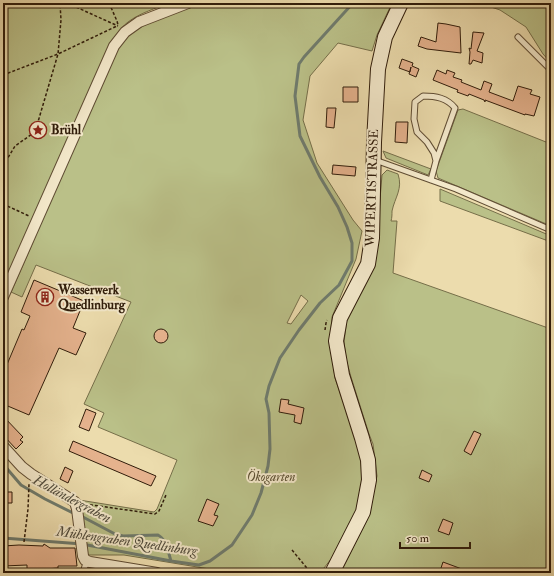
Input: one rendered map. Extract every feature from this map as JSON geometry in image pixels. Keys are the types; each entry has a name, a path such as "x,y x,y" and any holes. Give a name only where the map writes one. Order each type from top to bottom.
{"street":[{"path":"3,297 114,46 125,32 140,22 188,3"},
{"name":"WIPERTISTRASSE","path":"332,573 363,512 370,480 368,460 342,375 336,341 340,318 368,264 372,238 378,69 385,37 401,3"},
{"path":"3,446 22,467 75,502 81,548 83,558 86,561 157,573"}],"lane":[{"path":"518,37 551,70"},
{"path":"431,180 436,161 455,108 451,102 435,96 423,96 415,102 414,119 417,132 434,153 436,161"},
{"path":"374,160 456,189 551,230"},
{"path":"83,573 85,566 90,562"}],"path":[{"path":"3,166 15,146 35,132 58,54 61,20 60,3"},
{"path":"67,3 118,26"},
{"path":"109,3 118,26"},
{"path":"3,75 58,54 118,26"},
{"path":"3,204 37,219"},
{"path":"24,542 29,486"},
{"path":"76,506 88,504 155,514 159,510 166,495"},
{"path":"292,550 311,573"}],"green space":[{"name":"Brühl","path":"3,3 170,3 138,16 128,22 118,32 3,288"},
{"name":"Ökogarten","path":"201,3 392,3 377,35 372,51 338,43 310,76 303,120 317,163 353,220 362,231 356,259 332,317 330,339 335,378 349,419 357,435 365,479 360,505 343,544 320,573 234,573 124,555 87,555 79,500 154,512 157,509 177,460 98,427 104,413 84,404 131,302 36,265 22,297 11,292 118,46 124,39 139,28","holes":["301,295 308,301 291,324 287,323"]},
{"path":"479,3 551,3 551,63 543,54 526,27 500,10"},
{"path":"463,109 551,144 551,226 438,178 436,171 458,110"},
{"path":"383,151 431,169 428,175 386,158"},
{"path":"387,170 398,174 400,184 393,206 391,221 397,221 393,273 551,329 551,573 340,573 367,520 377,476 373,444 351,377 346,359 344,342 347,319 377,237 382,175"},
{"path":"440,189 551,236 551,242 440,201"}],"building":[{"path":"438,23 460,27 461,53 427,49 418,46 421,37 436,42"},
{"path":"473,32 484,33 477,51 483,53 482,63 473,60 471,64 469,64 469,48 471,49"},
{"path":"402,59 413,63 412,66 419,69 416,77 409,74 410,72 399,68"},
{"path":"437,70 446,74 447,70 455,73 453,77 481,90 484,81 492,84 489,92 513,101 518,86 532,90 530,94 540,97 534,116 525,115 485,100 485,102 484,100 469,94 468,96 457,92 458,90 433,80"},
{"path":"343,87 358,87 358,102 343,102"},
{"path":"327,108 336,108 334,128 326,127"},
{"path":"396,122 408,122 407,143 395,142"},
{"path":"333,165 356,167 355,176 332,174"},
{"path":"34,280 84,301 73,328 86,333 76,355 59,348 29,415 3,404 3,374 22,329 24,330 30,316 21,312"},
{"path":"161,329 166,331 168,336 166,341 161,343 156,341 154,336 156,331"},
{"path":"281,399 289,400 288,404 304,408 301,424 294,422 295,415 279,412"},
{"path":"86,409 96,413 89,431 79,427"},
{"path":"3,416 23,437 20,440 23,442 16,449 3,435"},
{"path":"474,431 481,434 471,455 464,451"},
{"path":"73,441 156,476 151,486 69,451"},
{"path":"65,467 73,471 68,483 60,479"},
{"path":"422,470 432,475 429,482 419,478"},
{"path":"3,492 12,492 12,503 3,503"},
{"path":"207,499 219,504 214,515 218,516 213,526 198,521"},
{"path":"443,519 453,523 449,535 438,531"},
{"path":"44,544 50,548 75,548 77,566 58,566 58,568 46,569 46,572 27,572 27,565 3,566 3,546 43,546"},
{"path":"443,562 470,573 445,573 440,571"}],"waterway":[{"name":"Mühlengraben Quedlinburg","path":"3,538 82,544 199,565 210,561 232,545 252,515 261,493 268,466 270,449 269,413 266,399 269,386 280,358 320,303 339,285 352,261 352,243 347,227 300,136 295,96 299,64 353,3"},
{"name":"Holländergraben","path":"3,464 21,485 75,514"},
{"name":"Holländergraben","path":"81,516 115,534 123,536 158,535 165,543 171,561"}],"place":[{"name":"Brühl","path":"38,130"},
{"name":"Wasserwerk Quedlinburg","path":"45,297"}]}
